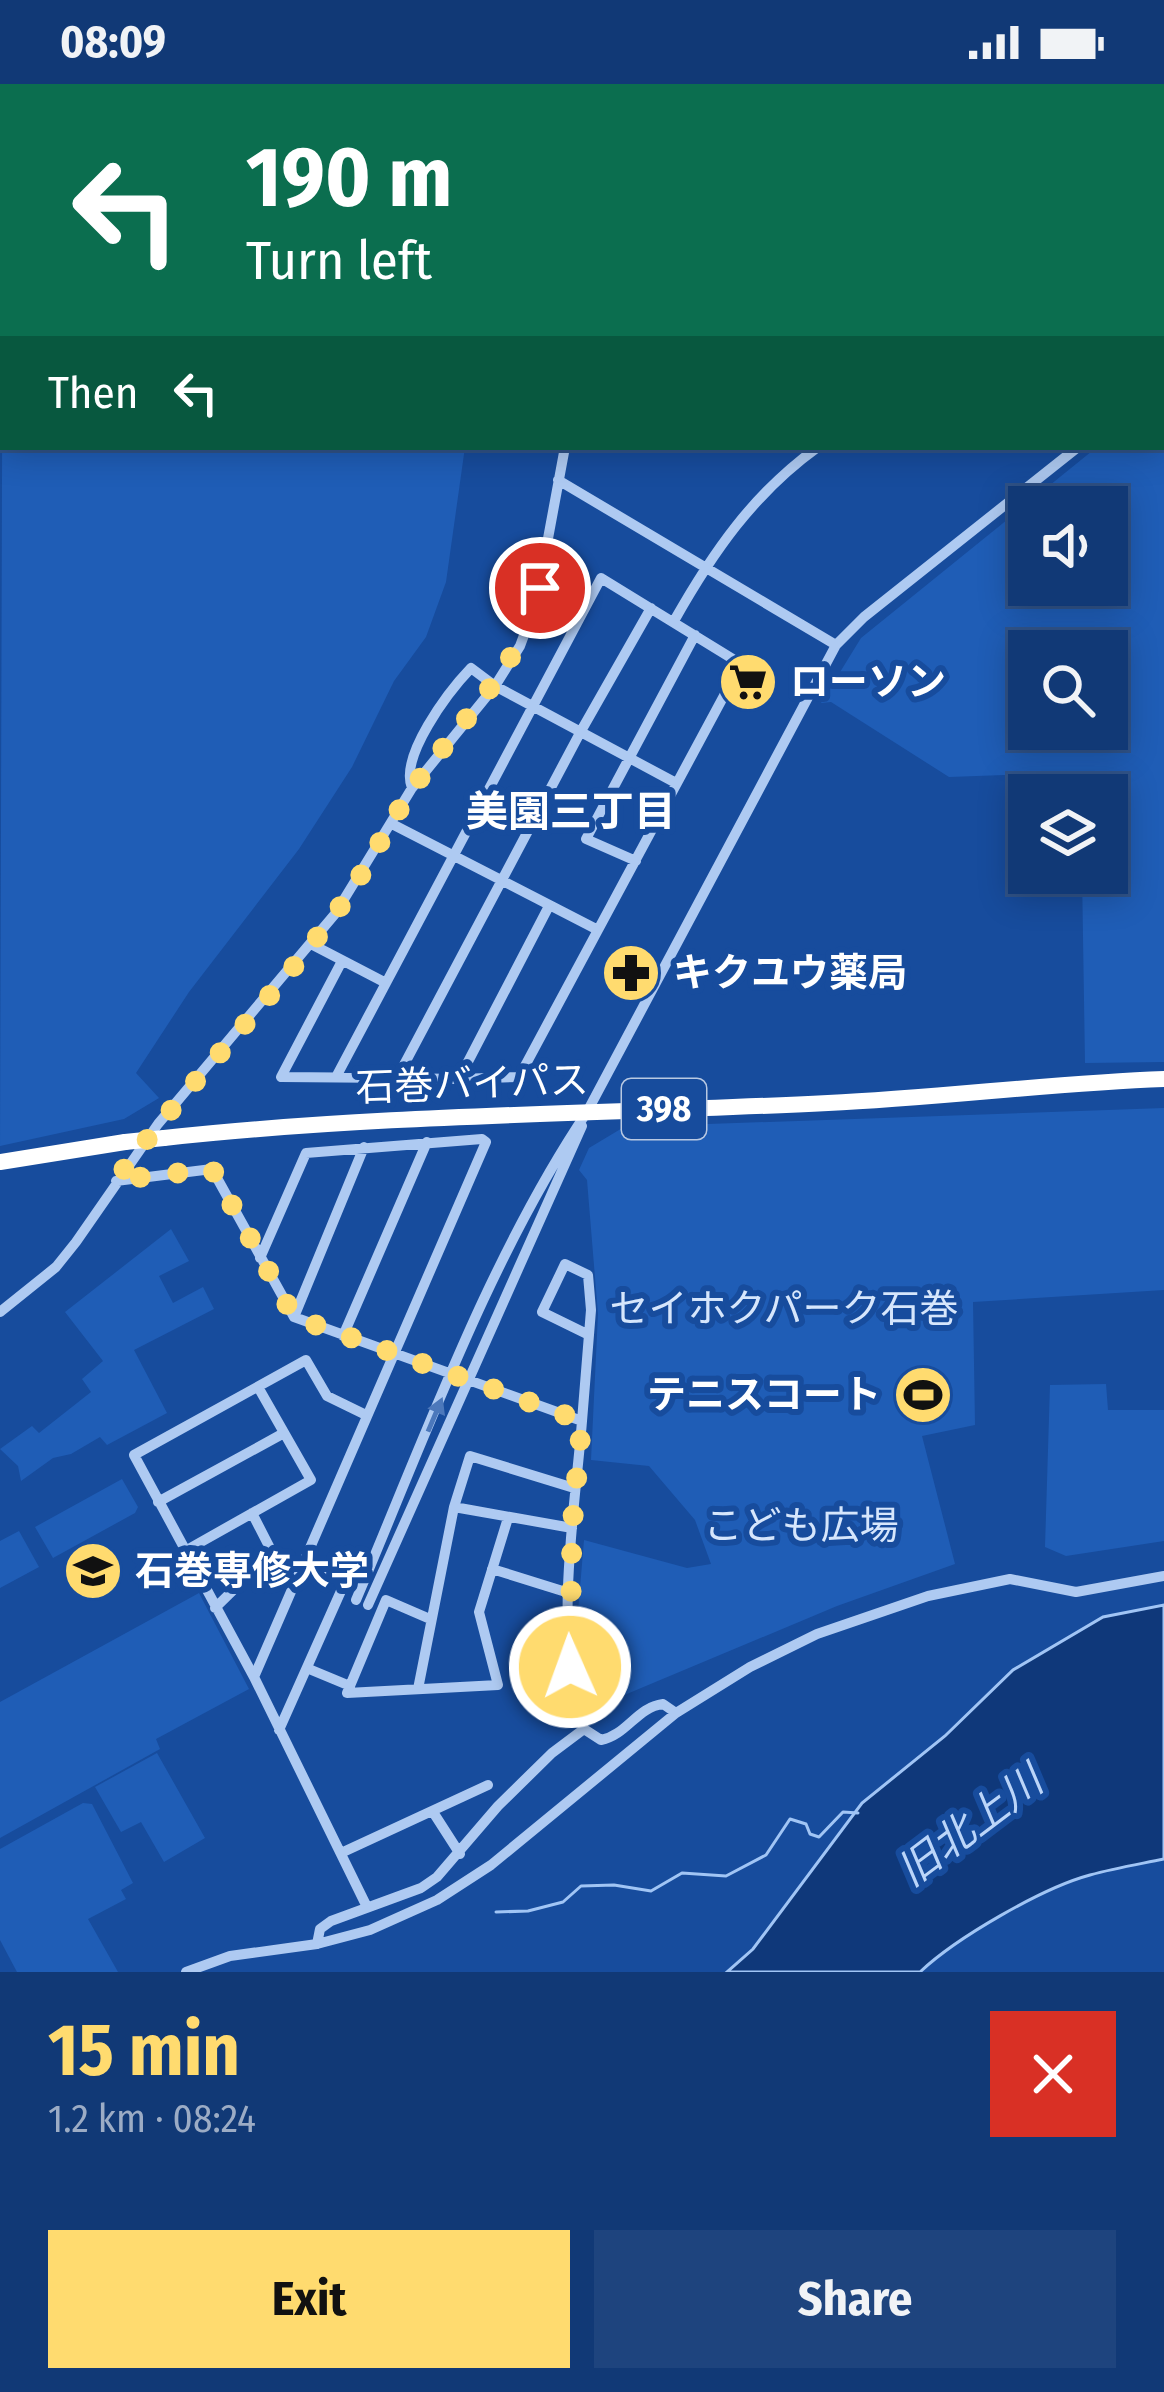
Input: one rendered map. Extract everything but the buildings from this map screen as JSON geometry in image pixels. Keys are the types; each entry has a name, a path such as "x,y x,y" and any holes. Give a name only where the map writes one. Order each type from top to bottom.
{"highway":[{"name":"石巻バイパス","path":"0,1162 124,1142 342,1122 831,1103 1164,1079"}],"street":[{"path":"0,1312 56,1267 158,1124 311,944 356,884 412,788 495,686 520,646 536,603 563,450"},
{"path":"674,621 704,567 752,504 814,450"},
{"path":"362,1602 451,1376 560,1151 587,1112 836,645 864,617 1074,450"},
{"path":"558,480 836,645"},
{"path":"336,1077 601,578 741,664 519,1077 397,1078 281,1077 342,962"},
{"path":"397,1078 651,608"},
{"path":"635,861 586,839 695,635"},
{"path":"412,788 407,776 411,753 471,668 495,686 676,783"},
{"path":"392,824 598,930"},
{"path":"458,1078 549,906"},
{"path":"311,944 386,983"},
{"path":"362,1602 574,1149 587,1112"},
{"path":"344,1336 428,1142"},
{"path":"254,1677 486,1142 306,1153 260,1258"},
{"path":"294,1317 364,1147"},
{"path":"116,1180 212,1169 294,1317 582,1421"},
{"path":"589,1335 542,1312 565,1264 588,1275 589,1335 569,1593 570,1667 584,1729 601,1740 616,1736 652,1706 663,1704 676,1713"},
{"path":"366,1415 326,1396 306,1360 134,1455 254,1677 367,1907"},
{"path":"185,1551 310,1480 258,1387"},
{"path":"158,1502 284,1433"},
{"path":"418,1689 454,1507 470,1456 574,1488"},
{"path":"454,1507 572,1528"},
{"path":"251,1513 272,1552 344,1582 279,1730"},
{"path":"430,1619 386,1600 347,1693 497,1685 479,1612 508,1518"},
{"path":"215,1608 272,1552"},
{"path":"492,1569 569,1593"},
{"path":"186,1972 230,1956 317,1944 385,1924 455,1890 676,1713 781,1650 906,1603 1010,1580 1076,1592 1164,1576"},
{"path":"342,1594 382,1611"},
{"path":"309,1669 350,1687"},
{"path":"317,1944 323,1925 421,1888 460,1854 498,1806 584,1729"},
{"path":"341,1853 488,1785"},
{"path":"433,1812 460,1854"}],"green space":[{"path":"2,450 465,450 446,582 426,637 394,681 352,767 299,849 189,992 136,1073 159,1098 124,1119 0,1146"},
{"path":"1093,450 1164,450 1164,1062 1085,1063 1082,894 1128,894 1128,774 949,777 831,702 821,703 861,638 1008,519 1008,606 1128,606 1128,486 1049,486"},
{"name":"セイホクパーク石巻","path":"1164,1108 1164,1290 973,1302 975,1425 922,1436 955,1564 837,1606 622,1696 628,1675 614,1661 623,1637 577,1624 584,1540 687,1568 711,1564 695,1520 649,1466 591,1460 598,1314 587,1180 579,1170 589,1148 624,1127"},
{"path":"171,1229 189,1261 159,1276 173,1303 203,1287 214,1309 134,1350 167,1413 107,1445 100,1437 71,1454 53,1458 21,1481 18,1466 0,1449 32,1426 39,1433 91,1392 82,1379 103,1361 65,1312"},
{"path":"1106,1384 1108,1410 1164,1410 1164,1541 1066,1556 1045,1547 1050,1385"},
{"path":"122,1479 138,1507 135,1513 53,1558 35,1527"},
{"path":"19,1531 39,1567 0,1588 0,1541"},
{"path":"199,1593 249,1689 156,1739 160,1749 0,1838 0,1702"},
{"path":"157,1753 205,1838 164,1862 141,1822 121,1832 95,1787"},
{"path":"83,1803 92,1804 133,1883 121,1890 126,1899 88,1919 118,1972 17,1972 0,1940 0,1849"}],"water":[{"name":"旧北上川","path":"1164,1605 1164,1859 1090,1875 1048,1891 977,1930 920,1972 727,1972 753,1949 862,1803 945,1736 1013,1670 1103,1617"}],"waterway":[{"path":"496,1912 528,1911 563,1902 581,1886 651,1891 682,1873 726,1876 766,1855 790,1819 806,1824 810,1834 819,1837 843,1812 858,1813"}],"place":[{"name":"ローソン","path":"748,682"},
{"name":"キクユウ薬局","path":"631,973"},
{"name":"テニスコート","path":"923,1395"},
{"name":"石巻専修大学","path":"93,1571"}],"district":[{"name":"美園三丁目","path":"571,812"}],"route":[{"path":"540,588 520,646 495,686 412,788 335,914 116,1180 212,1169 294,1317 582,1421 572,1528 570,1667"}],"park label":[{"name":"こども広場","path":"801,1526"}]}
